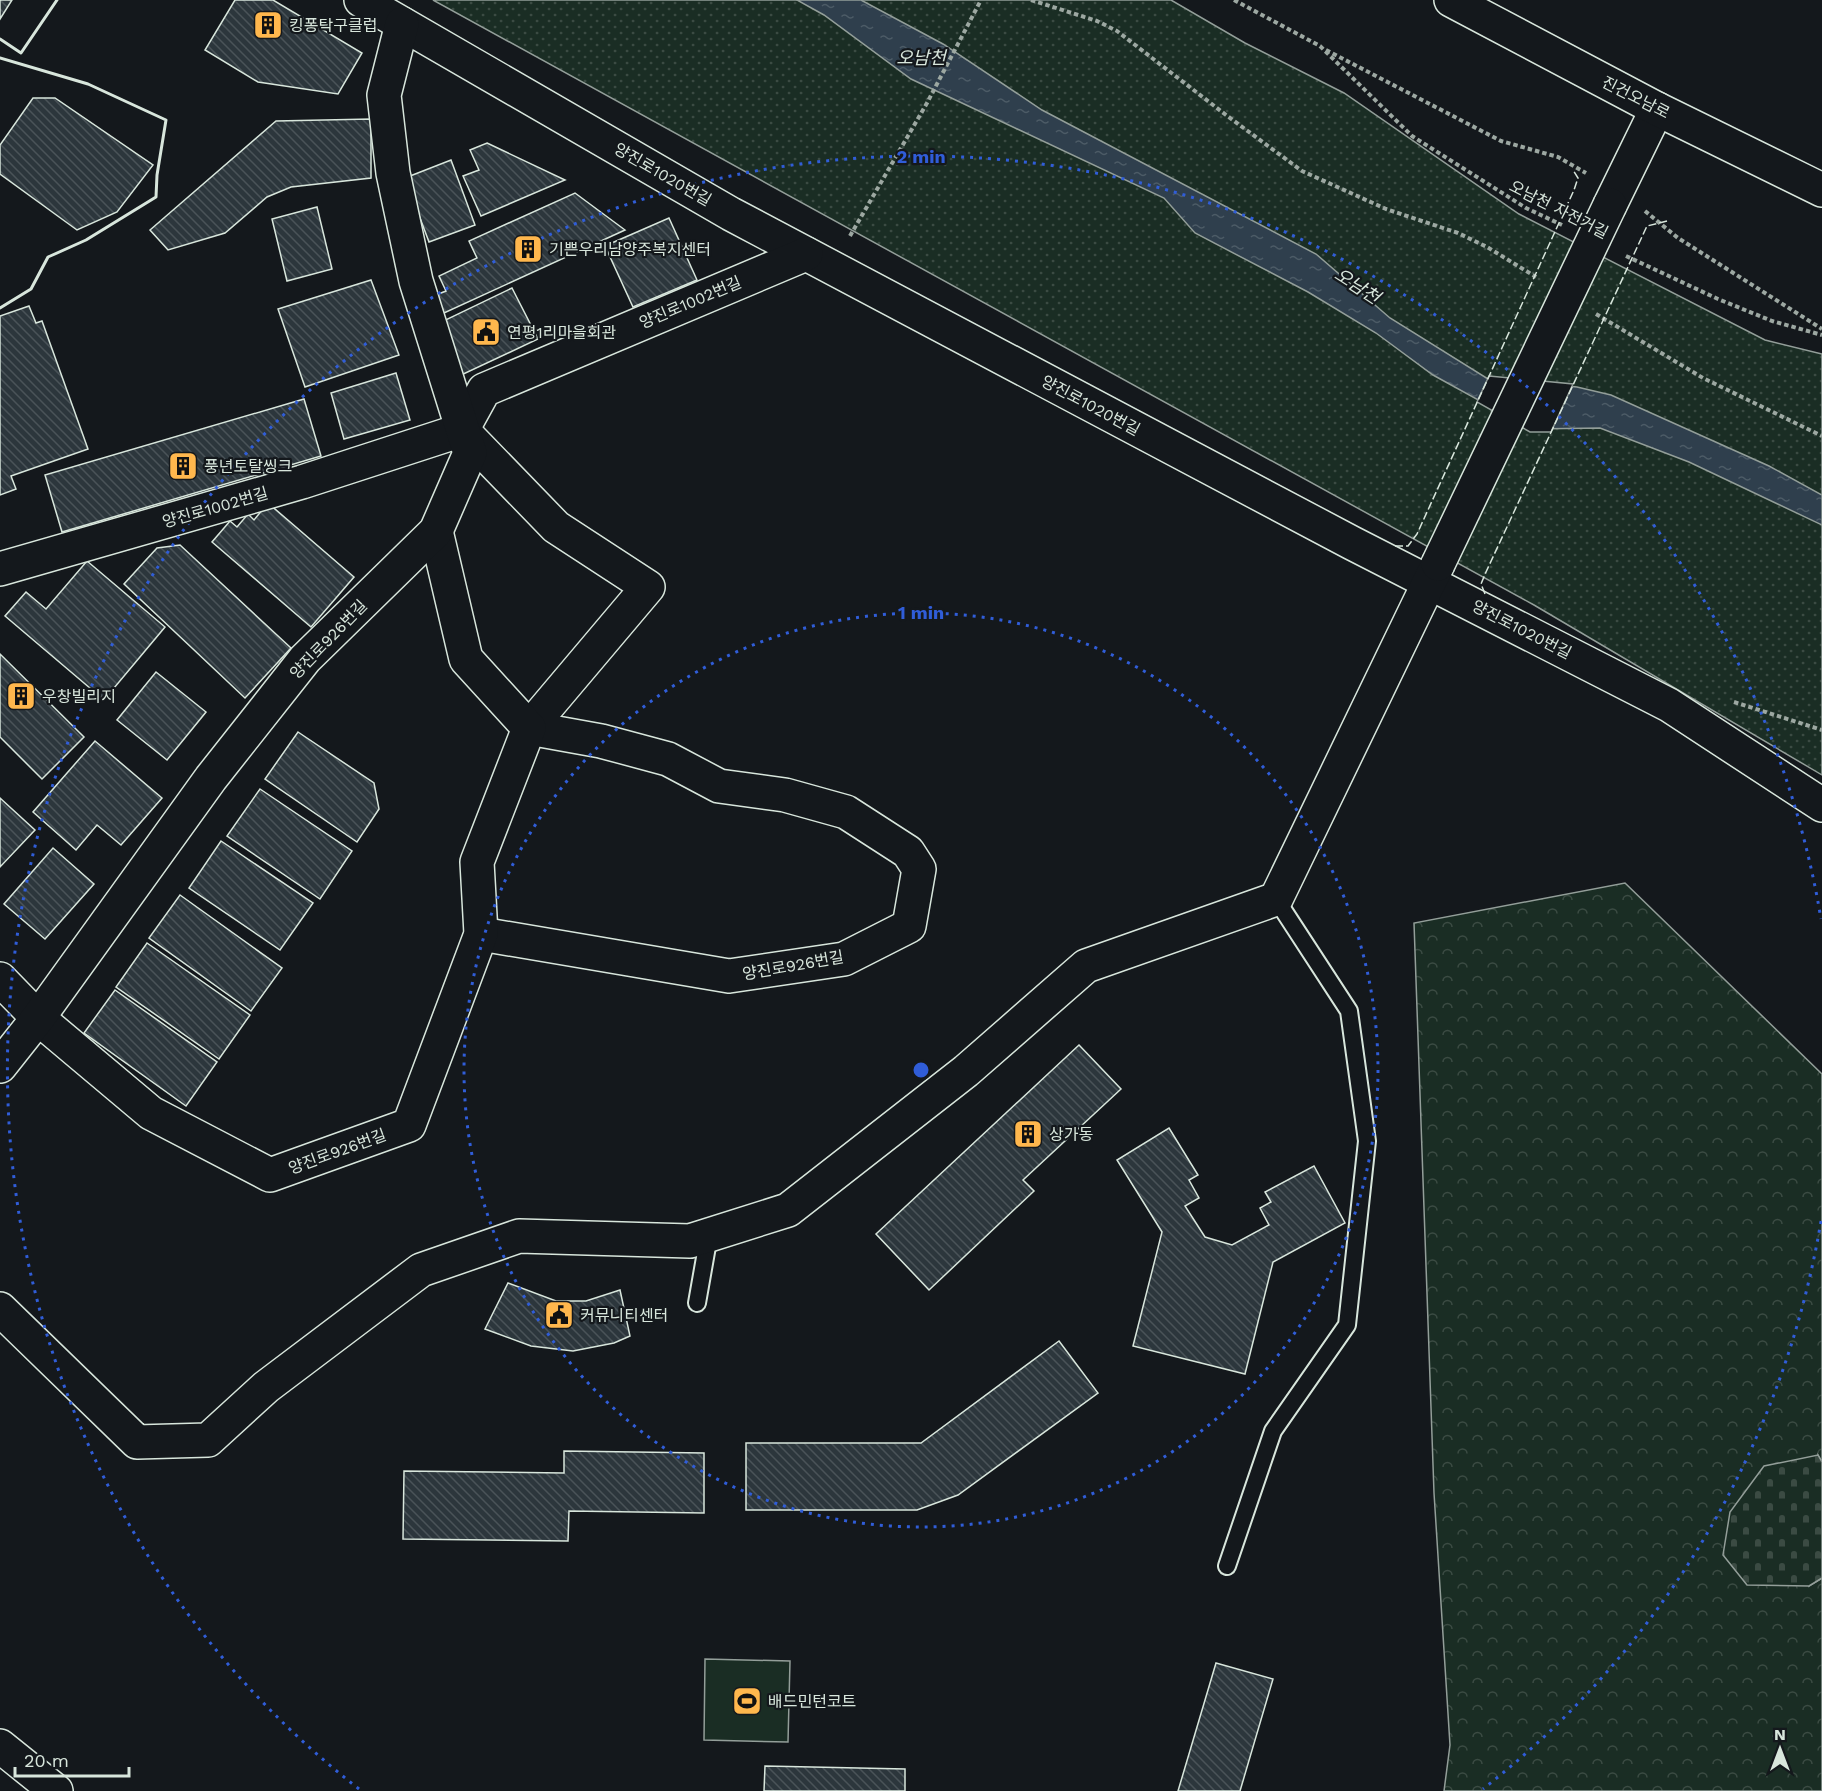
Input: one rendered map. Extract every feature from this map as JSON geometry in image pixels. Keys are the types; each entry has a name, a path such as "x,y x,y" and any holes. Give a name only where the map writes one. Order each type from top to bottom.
{"street":[{"name":"양진로1020번길","path":"361,0 731,214 1352,543 1434,573 1669,705 1822,805"},
{"name":"진건오남로","path":"1451,0 1657,108 1822,190"},
{"path":"402,24 384,95 393,172 416,281 462,430 556,527 648,587 530,728 466,659 436,531"},
{"path":"0,1309 137,1442 208,1440 266,1387 421,1270 519,1236 690,1241 788,1210 966,1071 1086,966 1276,898 1657,108"},
{"name":"양진로1002번길","path":"0,569 302,482 462,430 484,390 818,260"},
{"name":"양진로926번길","path":"0,1066 38,1018 211,778 305,659 436,531 470,453 462,430"},
{"name":"양진로926번길","path":"0,979 38,1018 151,1113 270,1175 409,1125 481,934 477,862 530,728 601,741 668,759 719,786 785,795 846,812 908,852 918,869 909,926 843,959 729,976 481,934"},
{"path":"0,1746 56,1791"}],"lane":[{"path":"1227,1566 1273,1431 1347,1325 1367,1141 1349,1011 1276,898"},
{"path":"697,1303 709,1235"}],"path":[{"path":"818,260 862,218 927,103 981,0"},
{"path":"1031,0 1097,21 1117,31 1226,116 1302,171 1386,209 1458,233 1487,247 1537,278"},
{"name":"오남천 자전거길","path":"1234,0 1501,141 1558,157 1613,197 1822,329"},
{"name":"오남천 자전거길","path":"1320,46 1412,136 1526,208 1565,227"},
{"path":"1625,255 1718,299 1772,321 1822,335"},
{"path":"1587,309 1703,378 1822,436"}],"green space":[{"path":"433,0 1171,0 1245,43 1344,93 1519,214 1765,340 1822,354 1822,775 1534,605"},
{"path":"1625,883 1822,1074 1822,1462 1818,1455 1809,1586 1822,1578 1822,1791 1444,1791 1450,1745 1434,1493 1414,923"},
{"path":"1818,1455 1822,1462 1822,1578 1809,1586 1747,1585 1723,1555 1730,1512 1764,1466"},
{"name":"배드민턴코트","path":"705,1659 790,1661 788,1742 704,1740"}],"water":[{"name":"오남천","path":"797,0 861,0 943,44 1042,110 1316,254 1390,318 1488,379 1577,387 1611,395 1769,466 1822,495 1822,525 1689,462 1600,428 1531,429 1433,375 1376,333 1308,292 1195,233 1164,198 911,79 824,15"}],"pier":[{"path":"1489,376 1573,384 1551,432 1530,432 1477,402"}],"building":[{"path":"0,0 12,0 0,19"},
{"name":"킹퐁탁구클럽","path":"235,0 273,0 362,53 338,94 258,82 205,50"},
{"path":"33,98 55,98 153,165 117,212 77,230 0,174 0,145"},
{"path":"371,119 371,178 291,187 267,197 225,233 168,250 150,230 276,121"},
{"path":"487,143 565,180 481,216 463,176 479,170 470,150"},
{"path":"451,160 475,225 429,242 405,178"},
{"name":"기쁜우리남양주복지센터","path":"575,193 625,230 444,313 436,295 446,291 439,276 477,258 469,241"},
{"path":"317,207 332,269 287,281 272,219"},
{"path":"669,218 697,280 633,307 605,246"},
{"path":"371,280 399,355 305,387 278,309"},
{"name":"연평1리마을회관","path":"512,288 538,339 457,377 435,325"},
{"path":"29,306 36,323 42,321 88,449 11,476 16,489 0,495 0,316"},
{"path":"396,373 410,420 344,439 331,393"},
{"name":"풍년토탈씽크","path":"304,399 321,456 62,532 45,475"},
{"path":"268,503 354,577 311,627 212,542 230,521 237,527 248,514 254,520"},
{"path":"180,545 291,648 245,698 124,584 157,548"},
{"path":"87,561 165,627 104,700 5,616 26,592 46,609"},
{"name":"우창빌리지","path":"0,654 84,737 42,779 0,737"},
{"path":"156,672 206,712 167,760 117,720"},
{"path":"298,732 374,783 379,809 357,842 265,779"},
{"path":"95,741 162,798 121,845 97,825 76,850 33,812"},
{"path":"260,789 352,851 320,899 227,836"},
{"path":"0,798 35,830 0,867"},
{"path":"221,841 313,903 280,950 189,888"},
{"path":"53,848 94,884 45,939 4,904"},
{"path":"180,895 282,968 251,1011 149,938"},
{"path":"147,943 250,1015 219,1059 116,987"},
{"path":"115,990 217,1062 186,1106 84,1033"},
{"name":"상가동","path":"1079,1045 1121,1089 1023,1180 1034,1191 929,1290 876,1234"},
{"path":"1169,1128 1198,1175 1189,1180 1199,1198 1185,1206 1205,1237 1232,1245 1269,1225 1260,1208 1271,1202 1265,1192 1314,1166 1345,1223 1273,1262 1245,1374 1133,1346 1162,1232 1117,1160"},
{"name":"커뮤니티센터","path":"508,1283 556,1301 586,1301 620,1290 630,1336 614,1343 573,1351 531,1346 485,1329"},
{"path":"1059,1341 1098,1393 958,1495 917,1510 746,1510 746,1443 921,1443"},
{"path":"564,1451 704,1453 704,1513 569,1511 568,1541 403,1539 404,1471 564,1473"},
{"path":"1216,1663 1273,1679 1240,1791 1178,1791"},
{"path":"765,1766 905,1769 905,1791 764,1791"}],"fence":[{"path":"1395,546 1408,546 1417,534 1574,190 1578,178 1573,170"},
{"path":"1485,594 1481,584 1486,572 1647,226 1667,221"}],"wall":[{"path":"0,39 21,53 57,0"},
{"path":"0,58 88,84 166,120 157,175 156,197 86,240 48,257 31,289 0,308"}],"place":[{"name":"킹퐁탁구클럽","path":"268,25"},
{"name":"기쁜우리남양주복지센터","path":"528,249"},
{"name":"연평1리마을회관","path":"486,332"},
{"name":"풍년토탈씽크","path":"183,466"},
{"name":"우창빌리지","path":"21,696"},
{"name":"상가동","path":"1028,1134"},
{"name":"커뮤니티센터","path":"559,1315"},
{"name":"배드민턴코트","path":"747,1701"}]}
